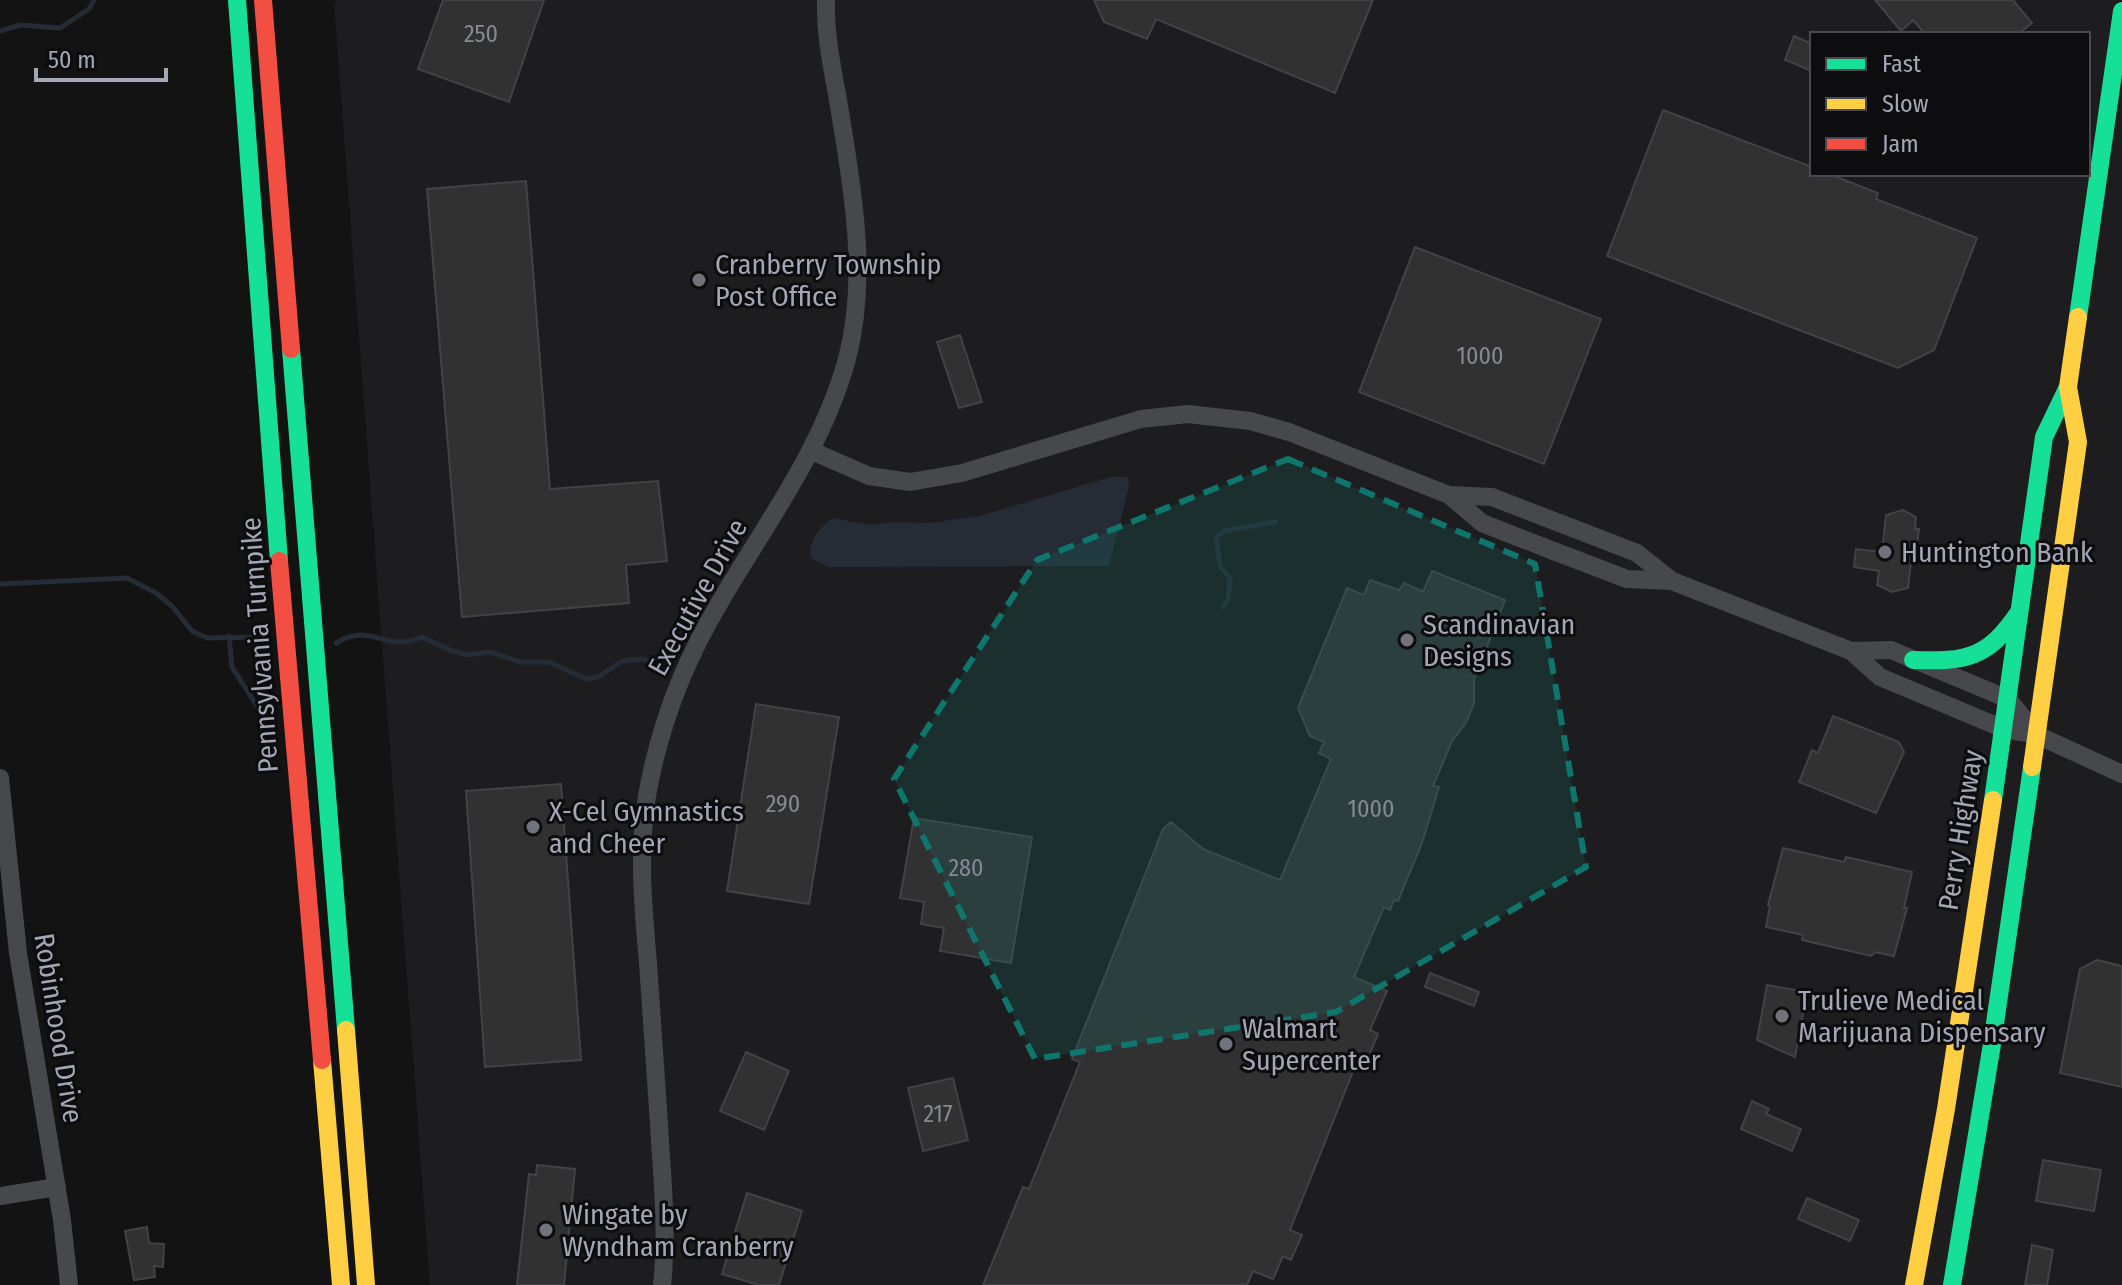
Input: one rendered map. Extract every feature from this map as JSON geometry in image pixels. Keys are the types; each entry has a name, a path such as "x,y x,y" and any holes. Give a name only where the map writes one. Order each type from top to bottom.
{"main road":[{"name":"Pennsylvania Turnpike","path":"237,0 287,661 341,1285"},
{"name":"Pennsylvania Turnpike","path":"263,0 366,1285"},
{"name":"Perry Highway","path":"1914,1285 1946,1109 2004,729 2044,437 2068,387 2122,11"},
{"name":"Perry Highway","path":"1952,1285 1992,1044 2078,442 2068,387"},
{"path":"1913,660 1956,661 1984,652 2001,639 2021,608"}],"street":[{"name":"Executive Drive","path":"662,1285 664,1196 642,888 643,827 668,713 693,652 812,451 828,419 847,358 855,314 858,271 850,178 826,29 826,0"},
{"path":"812,451 883,480 925,481 981,468 1116,425 1165,416 1209,414 1289,432 1449,495 1482,523 1627,579 1672,581"},
{"path":"1449,495 1492,497 1637,553 1672,581 1851,651 1880,677 2004,729 2037,735 2122,774"},
{"path":"1851,651 1891,650 2008,699 2037,735"},
{"name":"Robinhood Drive","path":"0,778 18,953 57,1187 69,1285"},
{"path":"0,1196 57,1187"}],"highlighted area":[{"path":"1288,459 1535,564 1586,867 1336,1012 1035,1059 894,779 1037,560"}],"shaded area":[{"path":"337,0 2122,0 2122,1285 430,1285 334,4"},
{"path":"1111,477 1127,477 1129,486 1109,566 828,567 811,558 811,545 816,535 833,518 871,525 929,523 980,516"}],"building":[{"path":"443,0 544,0 509,102 418,69"},
{"path":"1094,0 1373,0 1335,93 1156,19 1147,39 1104,22"},
{"path":"1875,0 2013,0 2032,23 2021,32 1923,32 1913,20 1901,31"},
{"path":"1794,36 1810,43 1810,70 1785,60"},
{"path":"1663,110 1810,166 1810,176 1834,176 1878,193 1876,199 1977,238 1934,350 1898,368 1607,256"},
{"path":"526,181 550,489 658,481 667,561 626,565 629,603 462,617 427,189"},
{"path":"1415,247 1601,319 1544,464 1359,392"},
{"path":"960,335 982,402 959,408 937,342"},
{"path":"1903,510 1916,517 1915,529 1919,529 1917,545 1913,544 1908,588 1892,592 1877,585 1879,571 1854,567 1856,549 1882,552 1886,515"},
{"name":"Walmart Supercenter","path":"1432,571 1505,600 1474,680 1474,703 1466,723 1452,741 1433,786 1439,787 1422,843 1398,901 1394,900 1390,910 1384,907 1354,977 1387,991 1370,1030 1378,1034 1368,1058 1360,1054 1290,1230 1302,1235 1291,1260 1283,1256 1273,1279 1253,1271 1247,1285 983,1285 1023,1187 1029,1189 1080,1062 1072,1059 1163,829 1171,822 1203,849 1280,880 1331,759 1319,753 1324,742 1310,736 1298,708 1347,588 1364,595 1370,580 1399,590 1404,583 1423,592"},
{"path":"756,704 839,717 809,904 727,891"},
{"path":"1833,716 1899,742 1904,752 1876,813 1799,782 1812,750 1818,753"},
{"path":"561,784 581,1060 485,1067 466,791"},
{"path":"914,818 1032,837 1011,963 940,951 944,928 921,924 924,902 900,898"},
{"path":"1783,848 1844,862 1846,857 1912,872 1904,908 1907,908 1894,956 1875,952 1871,956 1802,940 1803,935 1766,927 1768,905"},
{"path":"2097,960 2122,966 2122,1087 2060,1073 2080,969"},
{"path":"1430,973 1479,992 1474,1006 1425,987"},
{"name":"Trulieve Medical Marijuana Dispensary","path":"1767,985 1807,992 1795,1057 1757,1040"},
{"path":"746,1052 789,1071 764,1130 720,1111"},
{"path":"953,1078 968,1140 923,1151 908,1088"},
{"path":"1752,1101 1769,1109 1766,1114 1801,1129 1792,1151 1741,1129"},
{"path":"2043,1160 2101,1170 2094,1211 2036,1201"},
{"name":"Wingate by Wyndham Cranberry","path":"537,1165 575,1169 564,1285 517,1285 529,1174 536,1175"},
{"path":"747,1193 802,1211 779,1285 759,1285 722,1274"},
{"path":"1807,1198 1859,1220 1850,1241 1798,1219"},
{"path":"147,1227 149,1243 164,1244 163,1267 154,1266 155,1277 134,1280 125,1231"},
{"path":"2032,1245 2053,1250 2047,1285 2025,1285"}],"waterway":[{"path":"0,31 20,25 60,28 89,9 94,0"},
{"path":"1223,607 1228,601 1230,578 1220,566 1216,538 1224,531 1275,522"},
{"path":"1,584 127,578 156,593 172,606 192,631 207,638 263,637"},
{"path":"336,643 360,635 399,642 422,637 467,655 491,652 520,662 549,662 586,679 598,677 622,661 650,661"},
{"path":"229,636 232,667 264,717"}],"traffic: fast":[{"path":"237,0 279,561"},
{"path":"2078,317 2122,11"},
{"path":"291,349 346,1030"},
{"path":"1993,800 2044,437 2068,387"},
{"path":"1913,660 1948,660 1975,654 1997,639 2019,612"},
{"path":"1952,1285 1992,1044 2032,767"}],"traffic: slow":[{"path":"2032,767 2078,442 2068,387 2078,317"},
{"path":"1914,1285 1946,1109 1993,800"},
{"path":"346,1030 366,1285"},
{"path":"322,1060 341,1285"}],"traffic: jam":[{"path":"263,0 291,349"},
{"path":"279,561 322,1060"}],"place":[{"name":"Cranberry Township Post Office","path":"699,280"},
{"name":"Huntington Bank","path":"1885,552"},
{"name":"Scandinavian Designs","path":"1407,640"},
{"name":"X-Cel Gymnastics and Cheer","path":"533,827"},
{"name":"Trulieve Medical Marijuana Dispensary","path":"1782,1016"},
{"name":"Walmart Supercenter","path":"1226,1044"},
{"name":"Wingate by Wyndham Cranberry","path":"546,1230"}]}
